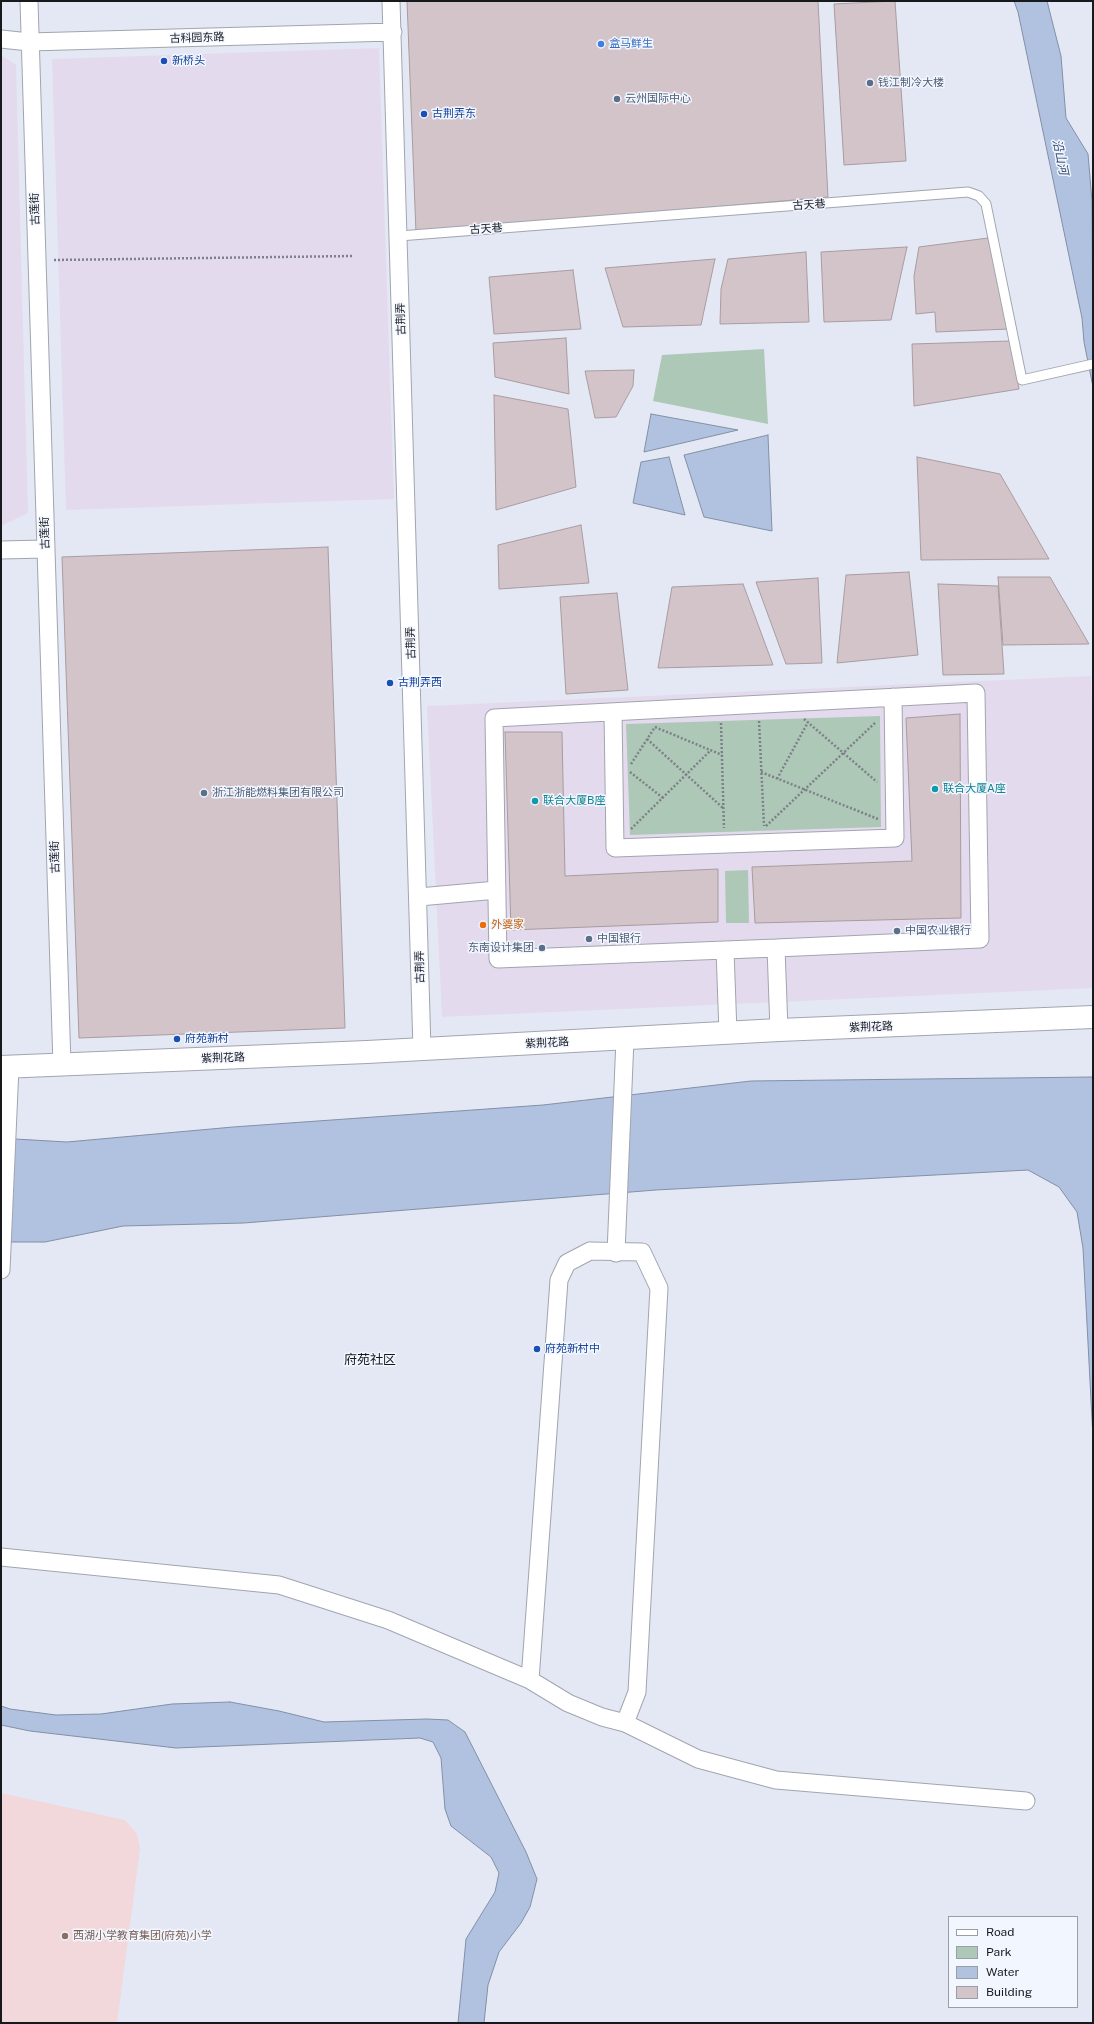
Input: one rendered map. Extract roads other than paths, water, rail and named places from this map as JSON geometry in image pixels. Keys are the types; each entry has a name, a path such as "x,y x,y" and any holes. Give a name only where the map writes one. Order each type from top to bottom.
{"street":[{"name":"古莲街","path":"29,1 62,1065"},
{"name":"古荆弄","path":"391,1 419,897 422,1049"},
{"name":"古科园东路","path":"1,39 30,42 393,32"},
{"path":"1,550 45,549"},
{"path":"976,693 980,939 498,960 494,718 893,697 976,693"},
{"path":"613,712 615,848 724,844 764,835 895,838 893,697"},
{"path":"419,897 497,890"},
{"path":"776,948 779,1030"},
{"path":"725,950 728,1033"},
{"name":"紫荆花路","path":"6,1067 422,1049 779,1030 1093,1017"},
{"path":"616,1253 625,1038"},
{"path":"1,1270 7,1131 6,1067"},
{"path":"530,1680 559,1280 567,1263 590,1251 616,1253 642,1252 659,1288 637,1692 625,1722"},
{"path":"1,1557 279,1584 388,1620 530,1680 568,1703 602,1717 625,1722 698,1759 776,1780 1026,1801"}],"lane":[{"name":"古天巷","path":"399,236 968,192 979,196 986,204 1022,380 1093,364"}],"water":[{"name":"沿山河","path":"1014,1 1047,1 1061,56 1066,118 1088,154 1092,201 1093,387 1084,342 1082,318 1018,12"},
{"path":"651,414 738,430 644,452"},
{"path":"768,435 772,531 704,517 684,455"},
{"path":"669,457 685,515 633,503 641,462"},
{"path":"1093,1077 1093,1438 1083,1248 1077,1212 1059,1187 1028,1170 656,1190 244,1223 123,1226 45,1242 1,1242 15,1139 67,1142 233,1127 543,1105 751,1081"},
{"path":"230,1702 279,1711 324,1722 427,1719 448,1720 465,1732 526,1852 537,1879 530,1907 521,1923 499,1952 488,1985 484,2023 458,2023 466,1939 495,1892 499,1873 491,1857 451,1826 445,1809 441,1758 433,1742 420,1738 176,1748 30,1731 1,1725 1,1706 10,1709 56,1715 101,1714 172,1704"}],"place":[{"name":"盒马鲜生","path":"601,44"},
{"name":"新桥头","path":"164,61"},
{"name":"钱江制冷大楼","path":"870,83"},
{"name":"云州国际中心","path":"617,99"},
{"name":"古荆弄东","path":"424,114"},
{"name":"古荆弄西","path":"390,683"},
{"name":"联合大厦A座","path":"935,789"},
{"name":"浙江浙能燃料集团有限公司","path":"204,793"},
{"name":"联合大厦B座","path":"535,801"},
{"name":"外婆家","path":"483,925"},
{"name":"中国农业银行","path":"897,931"},
{"name":"中国银行","path":"589,939"},
{"name":"东南设计集团","path":"542,948"},
{"name":"府苑新村","path":"177,1039"},
{"name":"府苑新村中","path":"537,1349"},
{"name":"西湖小学教育集团(府苑)小学","path":"65,1936"}],"district":[{"name":"府苑社区","path":"370,1360"}]}
